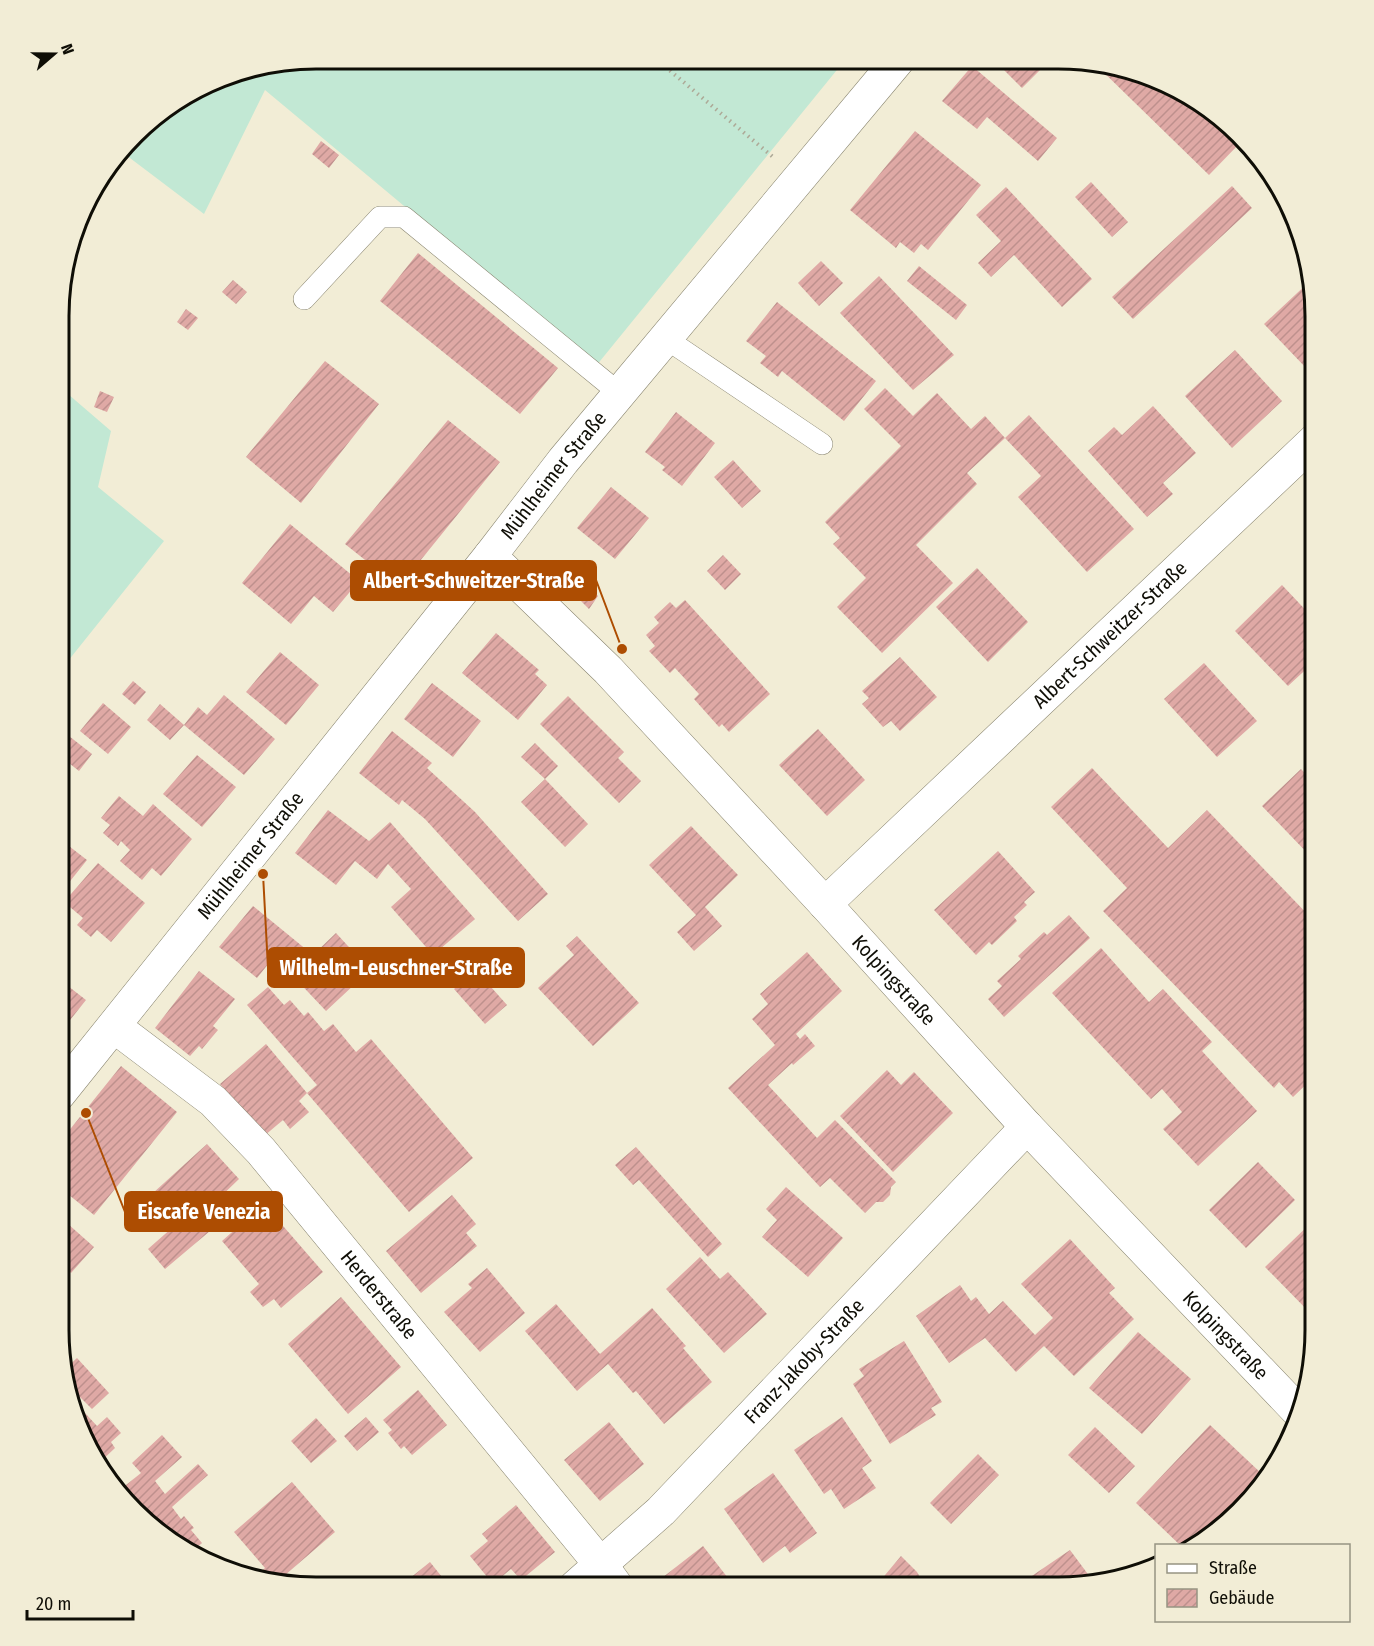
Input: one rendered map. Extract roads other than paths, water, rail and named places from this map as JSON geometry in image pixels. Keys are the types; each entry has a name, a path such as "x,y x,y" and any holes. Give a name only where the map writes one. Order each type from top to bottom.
{"street":[{"name":"Mühlheimer Straße","path":"69,1082 490,556 563,461 890,69"},
{"name":"Albert-Schweitzer-Straße","path":"825,904 1305,450"},
{"name":"Kolpingstraße","path":"490,556 608,670 825,904 1027,1127 1293,1406"},
{"name":"Herderstraße","path":"115,1027 213,1101 261,1151 609,1576"},
{"name":"Franz-Jakoby-Straße","path":"609,1576 661,1511 1027,1127"}],"lane":[{"path":"304,299 380,217 404,217 620,393"},
{"path":"665,338 822,444"}],"place":[{"name":"Albert-Schweitzer-Straße","path":"622,649"},
{"name":"Wilhelm-Leuschner-Straße","path":"263,874"},
{"name":"Eiscafe Venezia","path":"86,1113"}]}
